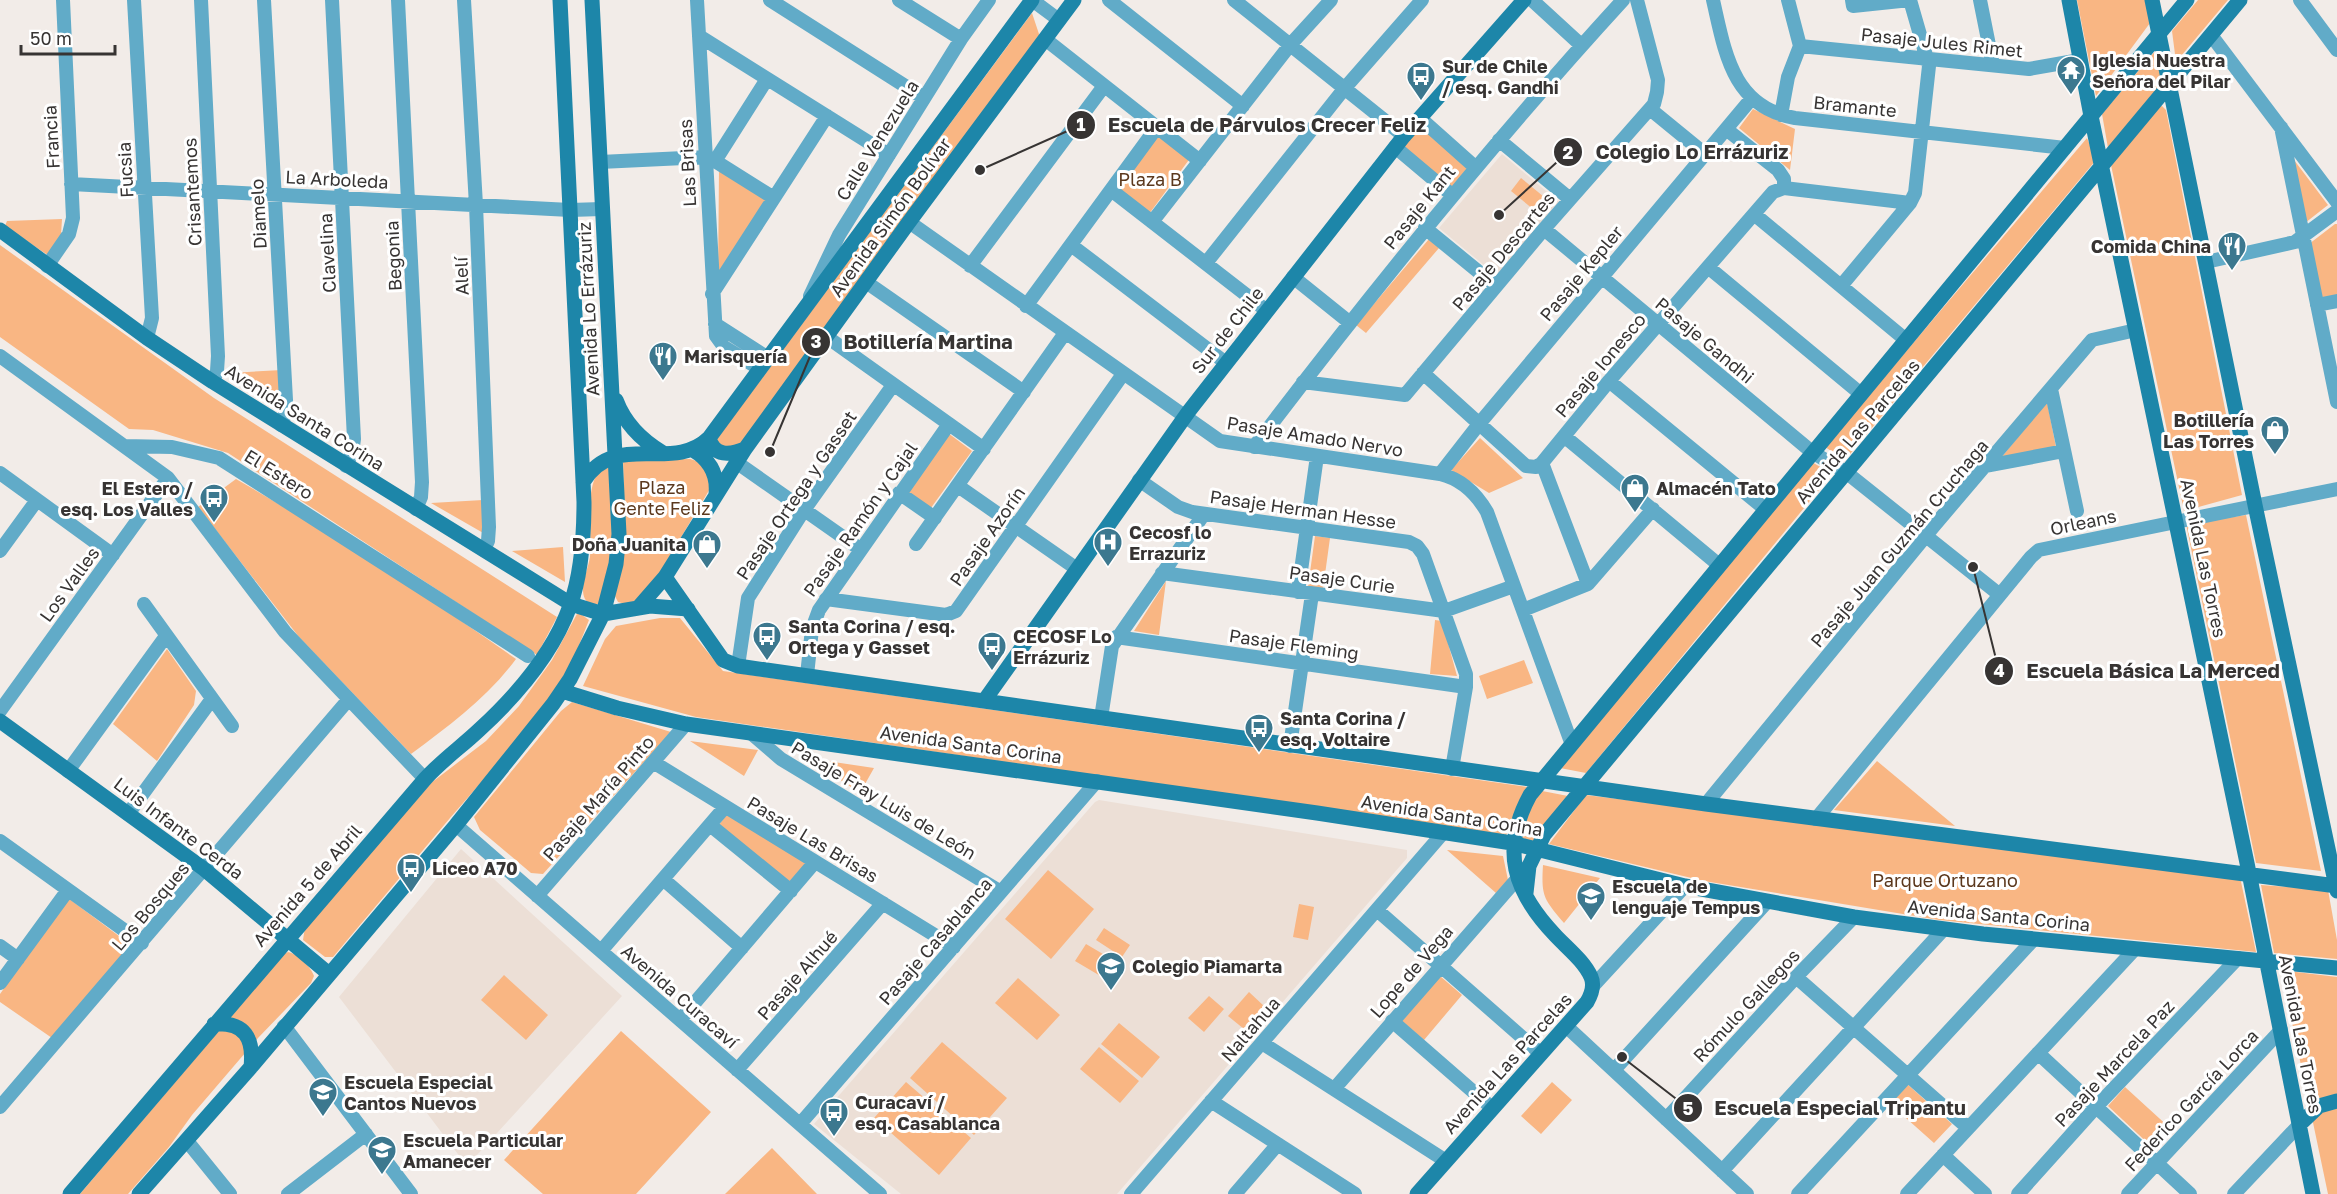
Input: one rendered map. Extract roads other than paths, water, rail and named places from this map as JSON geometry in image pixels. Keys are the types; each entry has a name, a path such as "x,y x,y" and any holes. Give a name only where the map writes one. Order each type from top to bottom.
{"main road":[{"name":"Avenida Lo Errázuriz","path":"560,0 584,521 581,558 571,604"},
{"name":"Avenida Lo Errázuriz","path":"592,0 619,534 610,591 603,614"},
{"name":"Avenida Simón Bolívar","path":"693,450 709,438 1032,0"},
{"name":"Avenida Simón Bolívar","path":"638,608 665,577 745,449 909,222 1074,0"},
{"name":"Sur de Chile","path":"984,701 1184,417 1399,142 1524,0"},
{"name":"Avenida Las Torres","path":"2068,0 2251,882 2313,1194"},
{"path":"665,577 723,660 738,666 2251,882 2337,888 2255,505 2152,0"},
{"name":"Avenida Las Parcelas","path":"1417,1194 1587,1002 1593,986 1589,973 1543,922 1518,879 1514,836 1530,795 1539,781 2187,0"},
{"name":"Avenida Las Parcelas","path":"1526,896 1526,876 1540,842 2240,0"},
{"name":"Avenida Santa Corina","path":"0,230 147,338 213,382 571,604 603,614"},
{"path":"613,394 622,414 636,432 663,453"},
{"path":"709,438 712,446 720,453 732,453 745,449"},
{"path":"583,482 595,466 609,457 693,450 704,457 712,468 716,480 716,494"},
{"name":"Avenida 5 de Abril","path":"70,1194 425,779 506,703 552,644 571,604"},
{"path":"139,1194 251,1067 456,825 562,691 603,614 663,606 688,609"},
{"name":"Avenida Santa Corina","path":"562,691 617,708 686,724 1097,781 1443,833 1514,836 1685,886 1767,903 1854,917 1943,930 2337,968"},
{"name":"Luis Infante Cerda","path":"0,722 204,869 288,937 329,974"},
{"path":"214,1024 232,1025 242,1029 252,1049 251,1067"},
{"path":"2300,1124 2319,1106 2337,1101"}],"street":[{"name":"Francia","path":"47,266 71,226 63,0"},
{"name":"Fucsia","path":"134,0 152,318 147,338"},
{"name":"Crisantemos","path":"201,0 218,356 217,371 213,382"},
{"name":"Diamelo","path":"264,0 286,400 285,415 281,425"},
{"name":"Clavelina","path":"332,0 354,439 352,453 346,466"},
{"name":"Begonia","path":"398,0 422,482 421,497 416,509"},
{"name":"Alelí","path":"464,0 476,205 489,527 488,541 484,550"},
{"name":"Las Brisas","path":"698,0 710,159 712,294 715,324 764,364"},
{"path":"770,0 924,98"},
{"path":"899,0 961,39"},
{"name":"Calle Venezuela","path":"806,306 832,248 961,39 988,0"},
{"path":"1032,0 1059,20"},
{"path":"1109,0 1243,106"},
{"path":"1234,0 1344,89 1452,195"},
{"path":"1152,222 1290,45 1331,0"},
{"path":"1206,264 1344,89 1422,0"},
{"path":"1532,0 1581,45"},
{"name":"Pasaje Kant","path":"1254,447 1349,322 1475,167 1623,0"},
{"name":"Pasaje Descartes","path":"1304,382 1405,395 1544,229 1650,109 1656,98 1658,80 1637,0"},
{"name":"Bramante","path":"1713,0 1730,68 1740,85 1761,105 1781,115 2065,148"},
{"path":"1781,115 1788,77 1800,45 1788,0"},
{"path":"1841,286 1910,203 1915,193 1929,66 1910,0 1853,6 1852,0"},
{"path":"1980,0 1993,65"},
{"path":"2300,0 2337,50"},
{"path":"2211,35 2337,202"},
{"path":"699,36 889,154"},
{"path":"1045,39 1200,161"},
{"name":"Pasaje Jules Rimet","path":"1800,45 2040,69 2080,60"},
{"path":"710,159 767,79"},
{"path":"970,266 1104,86"},
{"name":"Pasaje Kepler","path":"1440,474 1479,424 1752,98"},
{"path":"1650,109 1705,154"},
{"path":"712,294 827,116"},
{"path":"1420,118 1475,167"},
{"path":"2281,127 2336,396"},
{"path":"1026,306 1157,128"},
{"path":"1726,129 1778,170 1784,179 1784,188 1910,203"},
{"path":"1498,140 1570,199"},
{"path":"600,162 710,159 774,198"},
{"name":"La Arboleda","path":"71,184 570,210 602,209"},
{"name":"Pasaje Ionesco","path":"1542,463 1658,324 1773,192 1784,188"},
{"path":"1111,190 1267,311"},
{"path":"2206,262 2288,245 2303,238 2337,211"},
{"path":"1754,214 1906,340"},
{"name":"Pasaje Amado Nervo","path":"909,222 1220,441 1440,474 1460,482 1481,502 1487,512 1571,742"},
{"path":"1425,228 1496,286"},
{"name":"Pasaje Gandhi","path":"1544,229 1812,453 1847,473 2000,595"},
{"path":"1071,245 1226,363"},
{"path":"1708,267 1861,394"},
{"path":"1293,278 1349,322"},
{"path":"867,282 1024,393"},
{"path":"2317,306 2337,301"},
{"name":"Pasaje Juan Guzmán Cruchaga","path":"1706,804 1926,536 2092,340 2136,330"},
{"path":"916,544 1065,333"},
{"path":"827,337 984,448"},
{"path":"0,356 168,478 285,632 425,779"},
{"path":"1423,373 1526,466 1533,468 1542,463 1588,584"},
{"name":"Pasaje Azorín","path":"826,599 946,615 956,611 1123,374"},
{"path":"1610,381 1765,509"},
{"name":"Pasaje Ortega y Gasset","path":"738,666 748,598 804,510 893,385"},
{"path":"2050,389 2077,511"},
{"name":"Pasaje Ramón y Cajal","path":"807,675 814,623 826,599 949,424"},
{"path":"1564,436 1719,565"},
{"name":"El Estero","path":"124,446 172,447 219,458 528,656"},
{"path":"1986,466 2064,451"},
{"path":"1290,746 1302,663 1307,528 1317,456"},
{"path":"736,462 860,549"},
{"path":"0,473 113,555"},
{"name":"Los Valles","path":"0,711 168,478"},
{"name":"Pasaje Herman Hesse","path":"1139,480 1178,507 1204,514 1413,543 1423,554 1466,674 1466,687 1452,769"},
{"path":"958,486 1077,569"},
{"name":"Orleans","path":"1816,819 2034,554 2043,549 2337,489"},
{"path":"899,494 935,518"},
{"path":"0,551 37,500"},
{"path":"1523,610 1588,584 1653,509"},
{"path":"1101,718 1110,653 1116,637 1204,514"},
{"name":"Pasaje Curie","path":"1162,573 1444,611 1514,586"},
{"path":"144,604 232,726"},
{"path":"68,771 166,636"},
{"name":"Pasaje Fleming","path":"1116,637 1466,687"},
{"path":"128,814 212,699"},
{"name":"Los Bosques","path":"2,1100 142,943 349,699"},
{"name":"Pasaje María Pinto","path":"537,896 686,724"},
{"name":"Pasaje Fray Luis de León","path":"752,734 781,759 1001,892"},
{"name":"Pasaje Las Brisas","path":"652,762 954,947"},
{"name":"Pasaje Casablanca","path":"800,1124 1097,781"},
{"path":"601,951 725,807"},
{"name":"Avenida Curacaví","path":"456,825 880,1194"},
{"path":"710,825 791,891"},
{"name":"Naltahua","path":"1131,1194 1443,833"},
{"path":"0,841 142,943"},
{"path":"680,1020 815,862"},
{"path":"663,879 742,948"},
{"name":"Lope de Vega","path":"1334,1089 1440,965 1518,879"},
{"path":"1593,986 1685,886"},
{"path":"0,983 68,890"},
{"name":"Pasaje Alhué","path":"737,1070 883,903"},
{"path":"1614,1070 1767,903"},
{"path":"1377,910 1540,1053"},
{"name":"Rómulo Gallegos","path":"1666,1119 1796,976 1854,917"},
{"path":"1722,1171 1943,930"},
{"path":"1798,1194 2034,939"},
{"path":"0,946 18,959"},
{"path":"1907,1194 2135,949"},
{"name":"Pasaje Marcela Paz","path":"2018,1194 2096,1107 2238,958"},
{"path":"1796,976 1968,1128"},
{"path":"1392,1020 1492,1108"},
{"path":"284,1026 411,1194"},
{"path":"1566,1026 1747,1194"},
{"name":"Federico García Lorca","path":"2128,1194 2281,1030"},
{"path":"1262,1043 1446,1161"},
{"path":"2038,1053 2190,1194"},
{"path":"1211,1101 1355,1194"},
{"path":"2234,1194 2300,1124"},
{"path":"288,1194 366,1134"},
{"path":"187,1141 230,1194"},
{"path":"1235,1194 1278,1144"},
{"path":"1943,1155 1985,1194"}],"place":[{"name":"Iglesia Nuestra Señora del Pilar","path":"2071,96"},
{"name":"Sur de Chile / esq. Gandhi","path":"1421,102"},
{"name":"Escuela de Párvulos Crecer Feliz","path":"980,170"},
{"name":"Colegio Lo Errázuriz","path":"1499,215"},
{"name":"Comida China","path":"2232,272"},
{"name":"Marisquería","path":"663,382"},
{"name":"Botillería Martina","path":"770,452"},
{"name":"Botillería Las Torres","path":"2275,456"},
{"name":"Almacén Tato","path":"1635,514"},
{"name":"El Estero / esq. Los Valles","path":"214,524"},
{"name":"Escuela Básica La Merced","path":"1973,567"},
{"name":"Cecosf lo Errazuriz","path":"1108,568"},
{"name":"Doña Juanita","path":"707,570"},
{"name":"Santa Corina / esq. Ortega y Gasset","path":"767,662"},
{"name":"CECOSF Lo Errázuriz","path":"992,672"},
{"name":"Santa Corina / esq. Voltaire","path":"1259,754"},
{"name":"Liceo A70","path":"411,894"},
{"name":"Escuela de lenguaje Tempus","path":"1591,922"},
{"name":"Colegio Piamarta","path":"1111,992"},
{"name":"Escuela Especial Tripantu","path":"1622,1057"},
{"name":"Escuela Especial Cantos Nuevos","path":"323,1118"},
{"name":"Curacaví / esq. Casablanca","path":"834,1138"},
{"name":"Escuela Particular Amanecer","path":"382,1176"}],"park label":[{"name":"Plaza B","path":"1150,179"},
{"name":"Plaza Gente Feliz","path":"662,497"},
{"name":"Parque Ortuzano","path":"1945,880"}]}
